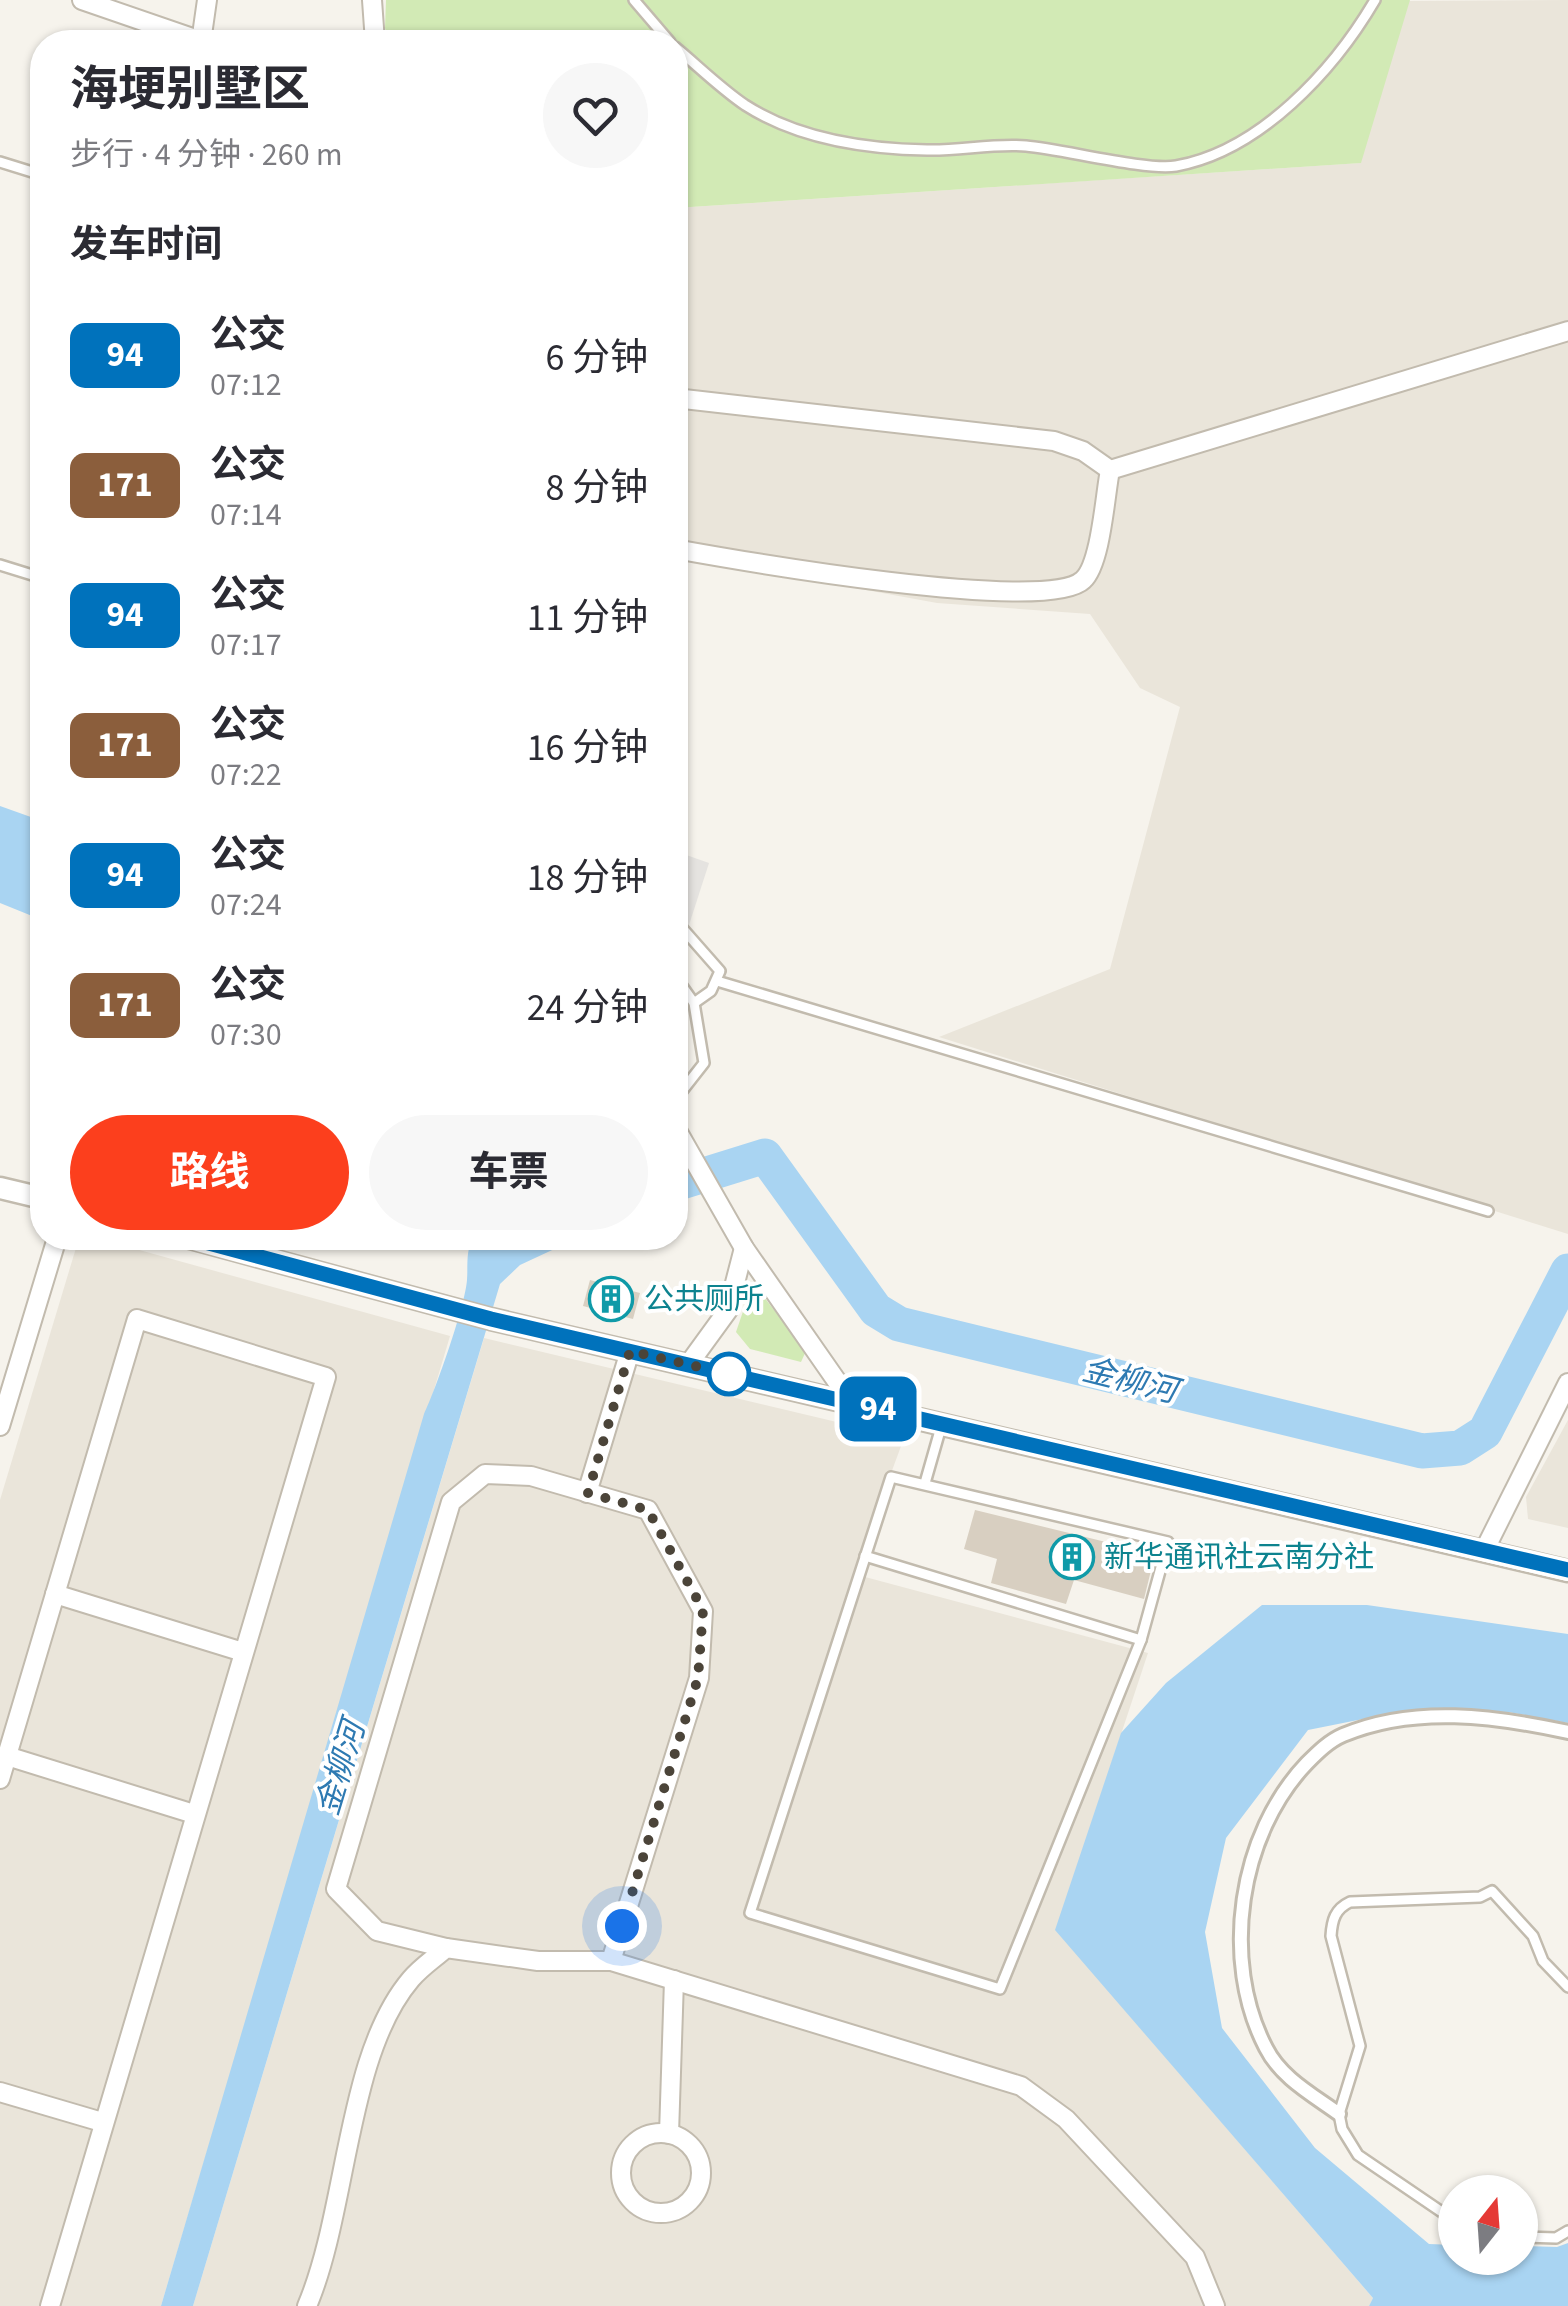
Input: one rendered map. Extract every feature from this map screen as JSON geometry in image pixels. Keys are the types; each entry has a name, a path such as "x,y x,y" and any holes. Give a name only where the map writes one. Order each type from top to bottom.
{"street":[{"path":"82,0 168,30"},
{"path":"203,30 207,0"},
{"path":"372,0 374,30"},
{"path":"1110,470 1568,331"},
{"path":"688,399 1054,441 1083,452 1110,470"},
{"path":"688,551 949,590 1062,592 1082,582 1092,567 1110,470"},
{"path":"688,1149 744,1248 852,1403"},
{"path":"0,1188 30,1195"},
{"path":"688,1365 728,1310 744,1248"},
{"path":"0,1426 53,1250"},
{"path":"234,1250 491,1319 1568,1570"},
{"path":"0,1779 137,1319 326,1377 50,2306"},
{"path":"588,1493 630,1351"},
{"path":"1484,1551 1568,1383"},
{"path":"610,1961 698,1678 703,1610 648,1510 531,1476 485,1474 451,1502 336,1888 377,1931 446,1948 538,1960 610,1961 1021,2086 1066,2119 1195,2257 1215,2306"},
{"path":"55,1594 243,1652"},
{"path":"1339,2114 1286,2076 1267,2051 1244,1982 1244,1897 1252,1862 1276,1799 1331,1742 1401,1717 1510,1720 1568,1732"},
{"path":"7,1756 194,1814"},
{"path":"307,2306 338,2206 370,2054 410,1980 446,1948"},
{"path":"668,2134 674,1980"},
{"path":"0,2092 102,2122"},
{"path":"668,2134 681,2138 698,2156 701,2181 689,2203 666,2213 654,2213 640,2208 623,2186 623,2159 642,2138 668,2134"}],"lane":[{"path":"634,0 660,30"},
{"path":"688,57 746,106 795,128 862,147 931,150 1023,146 1174,166 1234,146 1269,123 1360,26 1375,0"},
{"path":"0,162 30,171"},
{"path":"0,565 30,574"},
{"path":"688,935 720,971 717,981 694,1003"},
{"path":"717,981 1488,1211"},
{"path":"688,994 694,1003 704,1062 688,1083"},
{"path":"925,1482 942,1424"},
{"path":"891,1476 925,1482 1168,1542 1141,1640 1000,1988 750,1914 891,1476"},
{"path":"866,1556 1141,1640"},
{"path":"1438,2209 1358,2155 1339,2114 1360,2046 1330,1936 1339,1907 1350,1902 1480,1896 1492,1891 1533,1936 1542,1962 1568,1987"},
{"path":"1538,2238 1556,2238 1568,2231"}],"shaded area":[{"path":"1568,0 1568,1234 939,1037 1110,969 1180,707 1140,688 1090,614 937,603 688,557 688,207 1360,163 1408,1"},
{"path":"688,856 709,863 688,925"},
{"path":"75,1250 139,1250 450,1336 161,2306 0,2306 0,1500"},
{"path":"484,1338 904,1438 854,1574 1148,1653 1056,1930 1373,2298 1369,2306 193,2306"},
{"path":"1568,1420 1568,1528 1528,1519 1526,1497"}],"green space":[{"path":"386,0 1410,0 1361,163 688,207 688,30 385,28"},
{"path":"751,1288 757,1288 806,1351 801,1362 750,1349 736,1332"}],"water":[{"path":"0,806 30,817 30,915 0,903"},
{"path":"469,1250 552,1250 520,1265 500,1284 193,2306 161,2306 424,1414 461,1308"},
{"path":"1262,1605 1367,1605 1568,1634 1568,1723 1508,1712 1403,1711 1308,1730 1226,1838 1205,1932 1222,2028 1315,2148 1429,2244 1438,2244 1438,2275 1538,2275 1538,2246 1568,2243 1568,2306 1369,2306 1373,2298 1055,1930 1121,1733 1166,1683"}],"building":[{"name":"公共厕所","path":"590,1280 640,1293 633,1319 583,1306"},
{"name":"新华通讯社云南分社","path":"975,1510 1155,1554 1144,1599 1074,1580 1066,1604 991,1583 997,1559 964,1549"}],"waterway":[{"name":"金柳河","path":"688,1180 765,1156 876,1310 899,1324 1422,1451 1460,1448 1485,1432 1568,1271"}],"bus line":[{"name":"94","path":"235,1250 491,1319 1568,1570"}],"place":[{"name":"公共厕所","path":"611,1299"},
{"name":"新华通讯社云南分社","path":"1072,1557"}],"route":[{"path":"622,1926 698,1678 703,1610 648,1510 588,1493 630,1351 729,1374"}]}
